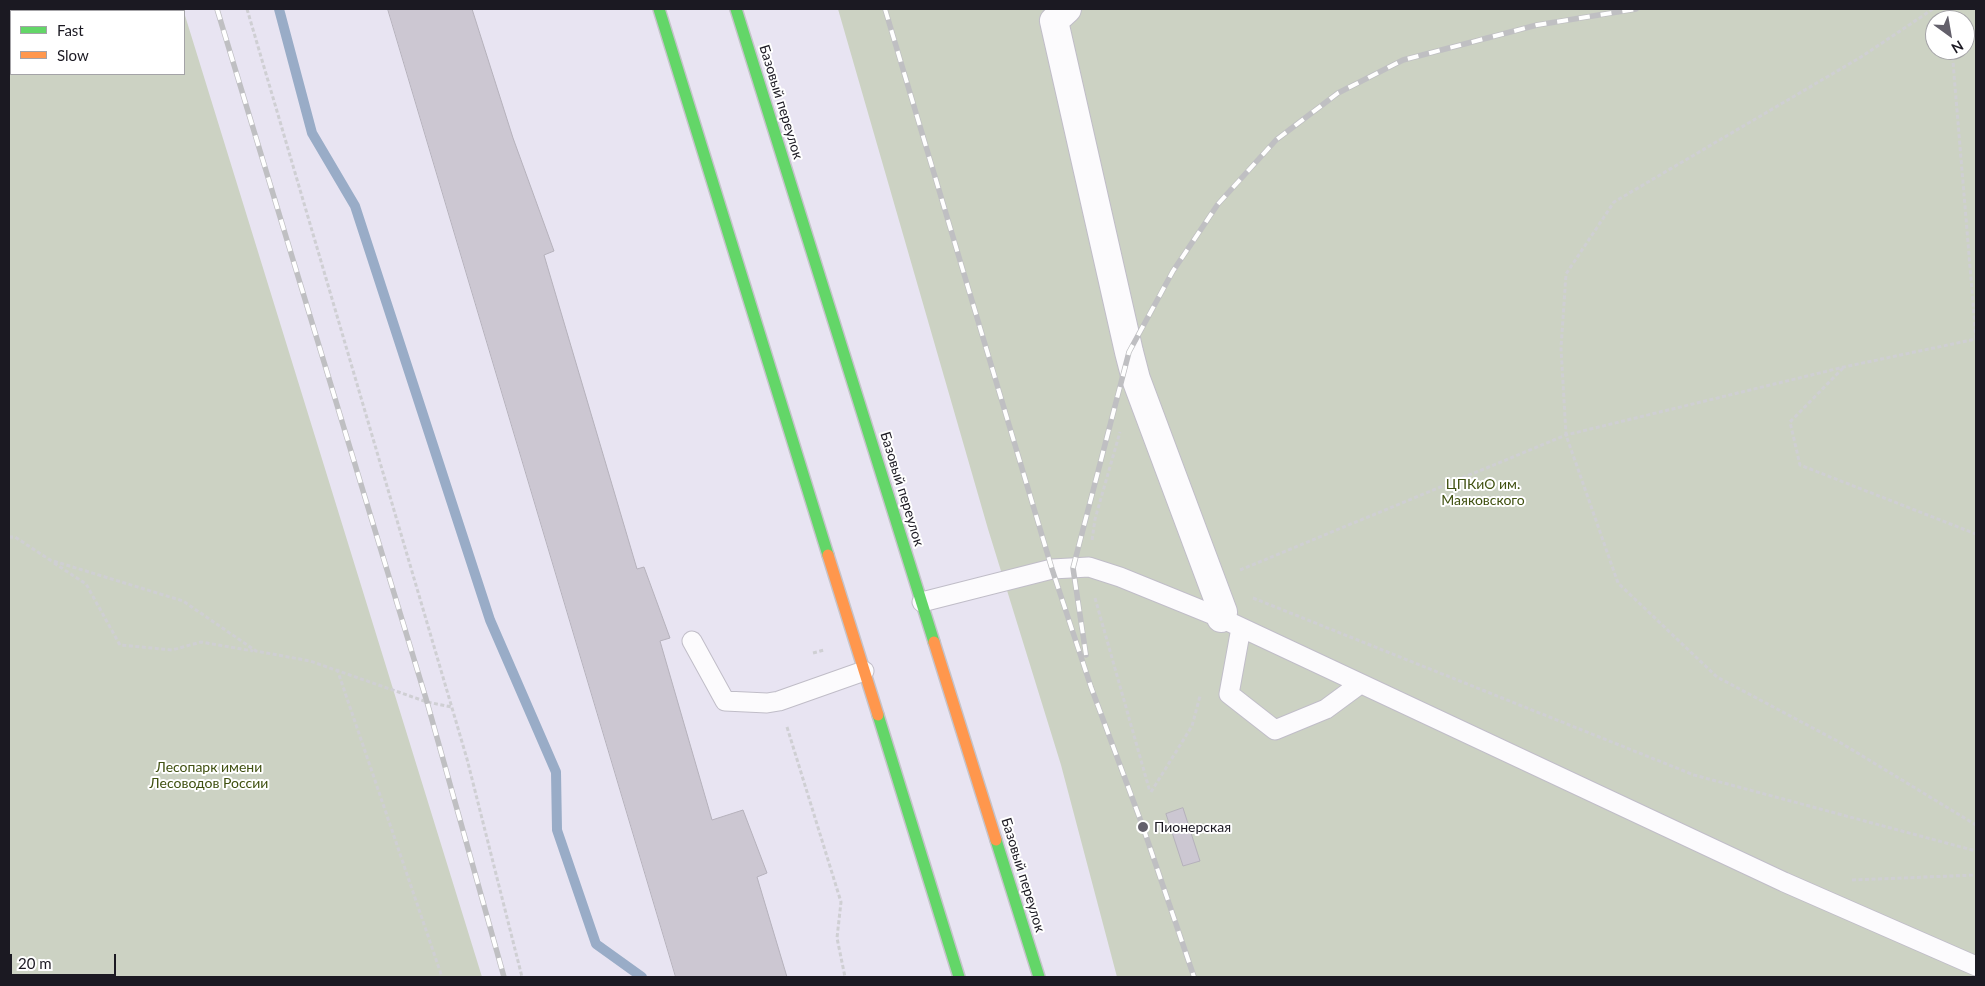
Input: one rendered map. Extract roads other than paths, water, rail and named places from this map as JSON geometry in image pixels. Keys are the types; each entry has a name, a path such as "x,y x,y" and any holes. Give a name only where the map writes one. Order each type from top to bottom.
{"main road":[{"path":"659,9 959,977"},
{"name":"Базовый переулок","path":"736,9 1039,977"}],"street":[{"path":"1067,9 1054,21 1136,379 1223,612 1231,623"}],"lane":[{"path":"922,602 1052,569 1089,567 1120,577 1231,623 1784,882 1976,966"},
{"path":"1231,623 1229,694 1275,730 1326,709 1360,684"},
{"path":"692,641 726,701 767,703 779,701 864,671"}],"waterway":[{"path":"279,9 312,133 355,206 490,620 556,772 557,830 596,944 642,977"}],"railway":[{"path":"217,9 427,702 504,977"},
{"path":"885,9 1052,569 1091,687 1143,827 1194,977"},
{"path":"1086,655 1073,568 1129,352 1173,271 1218,204 1276,140 1338,93 1403,60 1537,25 1636,9"}],"place":[{"name":"Пионерская","path":"1143,827"}],"park label":[{"name":"ЦПКиО им. Маяковского","path":"1483,492"},
{"name":"Лесопарк имени Лесоводов России","path":"209,776"}]}
